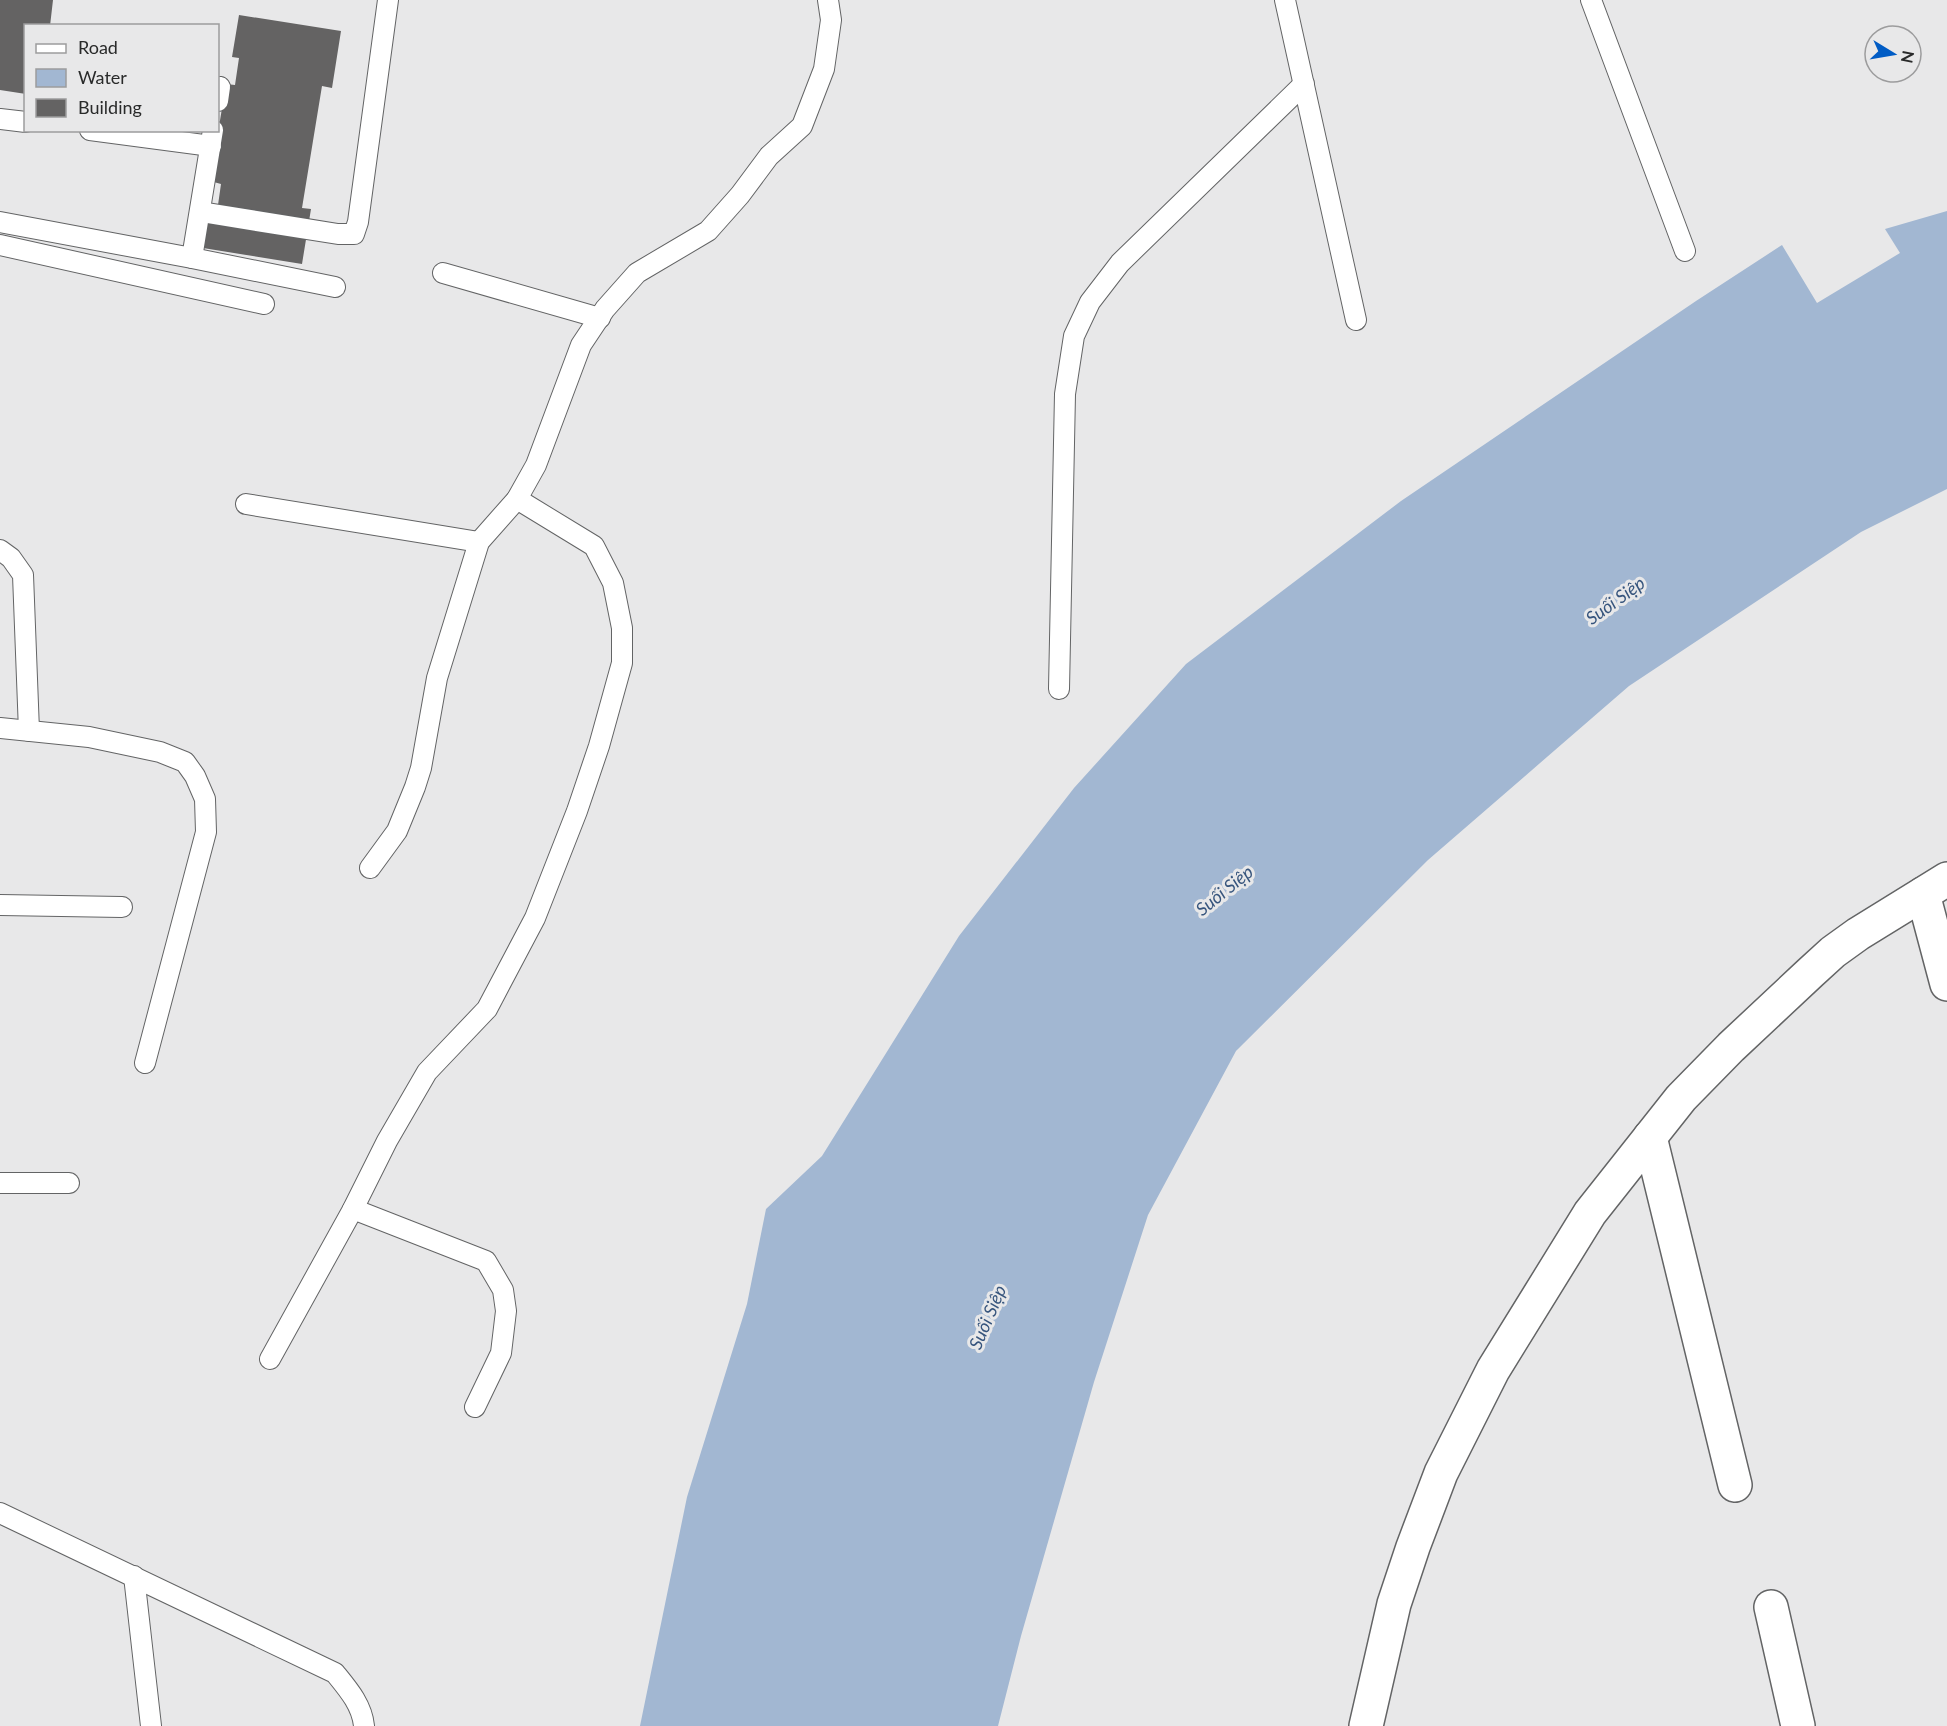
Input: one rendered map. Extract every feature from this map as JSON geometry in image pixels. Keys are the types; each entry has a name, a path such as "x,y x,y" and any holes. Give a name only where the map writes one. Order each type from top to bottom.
{"street":[{"path":"1366,1726 1394,1605 1441,1473 1492,1370 1584,1223 1650,1137 1689,1090 1731,1047 1833,952 1935,886 1947,984"},
{"path":"1650,1137 1735,1485"},
{"path":"1771,1607 1798,1726"}],"lane":[{"path":"201,212 338,234 354,234 358,222 388,0"},
{"path":"369,868 397,831 415,787 421,768 438,678 479,542 517,499 536,465 581,345 605,309 637,273 708,231 740,195 769,156 802,126 824,69 831,20 828,0"},
{"path":"1285,0 1356,320"},
{"path":"1591,0 1685,251"},
{"path":"1059,689 1065,394 1074,336 1090,302 1120,263 1304,84"},
{"path":"0,119 24,122"},
{"path":"120,132 212,138 192,258"},
{"path":"0,222 334,287"},
{"path":"0,245 264,304"},
{"path":"443,273 600,318"},
{"path":"270,1359 353,1209 387,1141 427,1072 488,1009 535,918 599,746 622,663 622,628 613,583 594,546 517,499"},
{"path":"246,504 479,542"},
{"path":"0,550 11,558 22,575 29,731"},
{"path":"0,728 89,737 160,752 185,762 195,776 205,799 206,832 145,1063"},
{"path":"0,905 122,907"},
{"path":"0,1183 69,1183"},
{"path":"353,1209 486,1261 503,1290 506,1311 501,1353 475,1407"},
{"path":"0,1513 335,1673 351,1692 363,1716 364,1726"},
{"path":"134,1576 151,1726"}],"water":[{"name":"Suối Siệp","path":"1947,211 1947,489 1861,532 1629,686 1428,860 1236,1051 1148,1215 1094,1382 1021,1636 998,1726 640,1726 687,1497 747,1304 766,1209 822,1156 959,936 1074,788 1186,664 1401,501 1696,301 1782,245 1817,303 1900,253 1885,229"}],"building":[{"path":"0,0 53,0 50,24 24,24 24,94 0,90"},
{"path":"239,15 341,31 332,88 322,86 302,208 311,209 302,264 203,248 211,205 218,205 221,184 210,181 226,84 235,85 239,58 232,57"}]}
